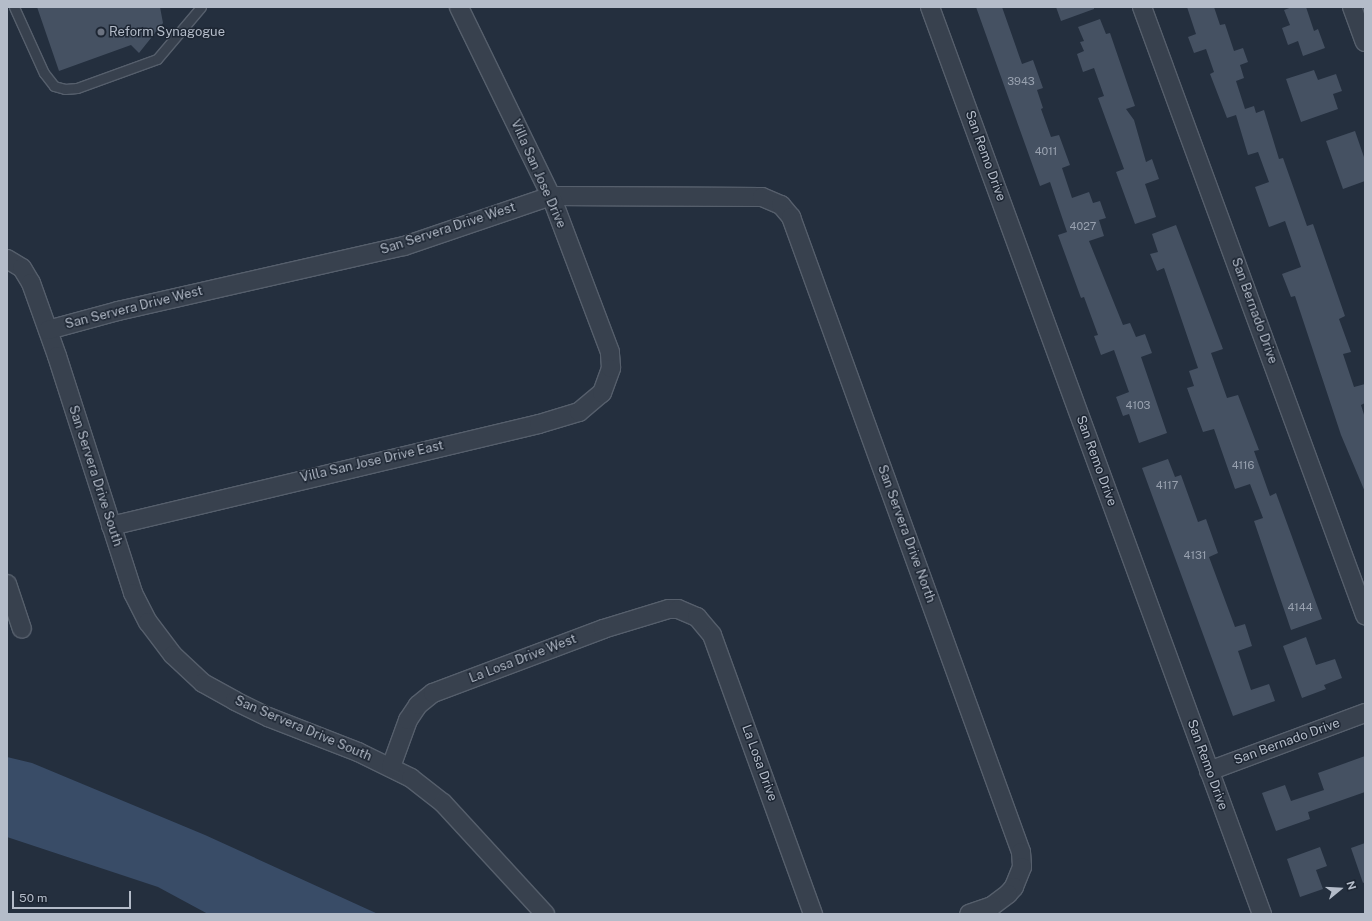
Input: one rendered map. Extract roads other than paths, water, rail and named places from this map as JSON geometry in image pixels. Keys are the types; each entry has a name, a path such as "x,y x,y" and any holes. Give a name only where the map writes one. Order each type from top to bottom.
{"street":[{"name":"Villa San Jose Drive","path":"459,7 551,196 610,352 611,368"},
{"name":"San Remo Drive","path":"930,7 1262,914"},
{"name":"San Bernado Drive","path":"1142,7 1365,615"},
{"path":"1352,7 1365,42"},
{"name":"San Servera Drive West","path":"48,330 118,310 404,246 551,196 762,197 781,206"},
{"name":"San Servera Drive North","path":"781,206 791,217 970,706 1021,852 1022,867 1014,887 1008,894 992,906 969,914"},
{"name":"San Servera Drive South","path":"7,259 22,268 31,282 133,593 148,622 173,655 203,683 268,717 358,752 411,778 443,803 545,914"},
{"name":"Villa San Jose Drive East","path":"111,526 566,417 587,407 602,392 611,368"},
{"path":"7,584 22,629"},
{"name":"La Losa Drive West","path":"391,767 408,720 418,705 441,688 603,629 669,609 678,609 697,617"},
{"name":"La Losa Drive","path":"697,617 712,635 813,914"},
{"name":"San Bernado Drive","path":"1209,771 1365,713"}],"lane":[{"path":"14,7 44,73 54,86 65,89 77,88 157,59 201,7"}],"water":[{"path":"7,757 32,763 205,835 378,914 208,914 158,887 7,837"}],"place":[{"name":"Reform Synagogue","path":"101,32"}]}
